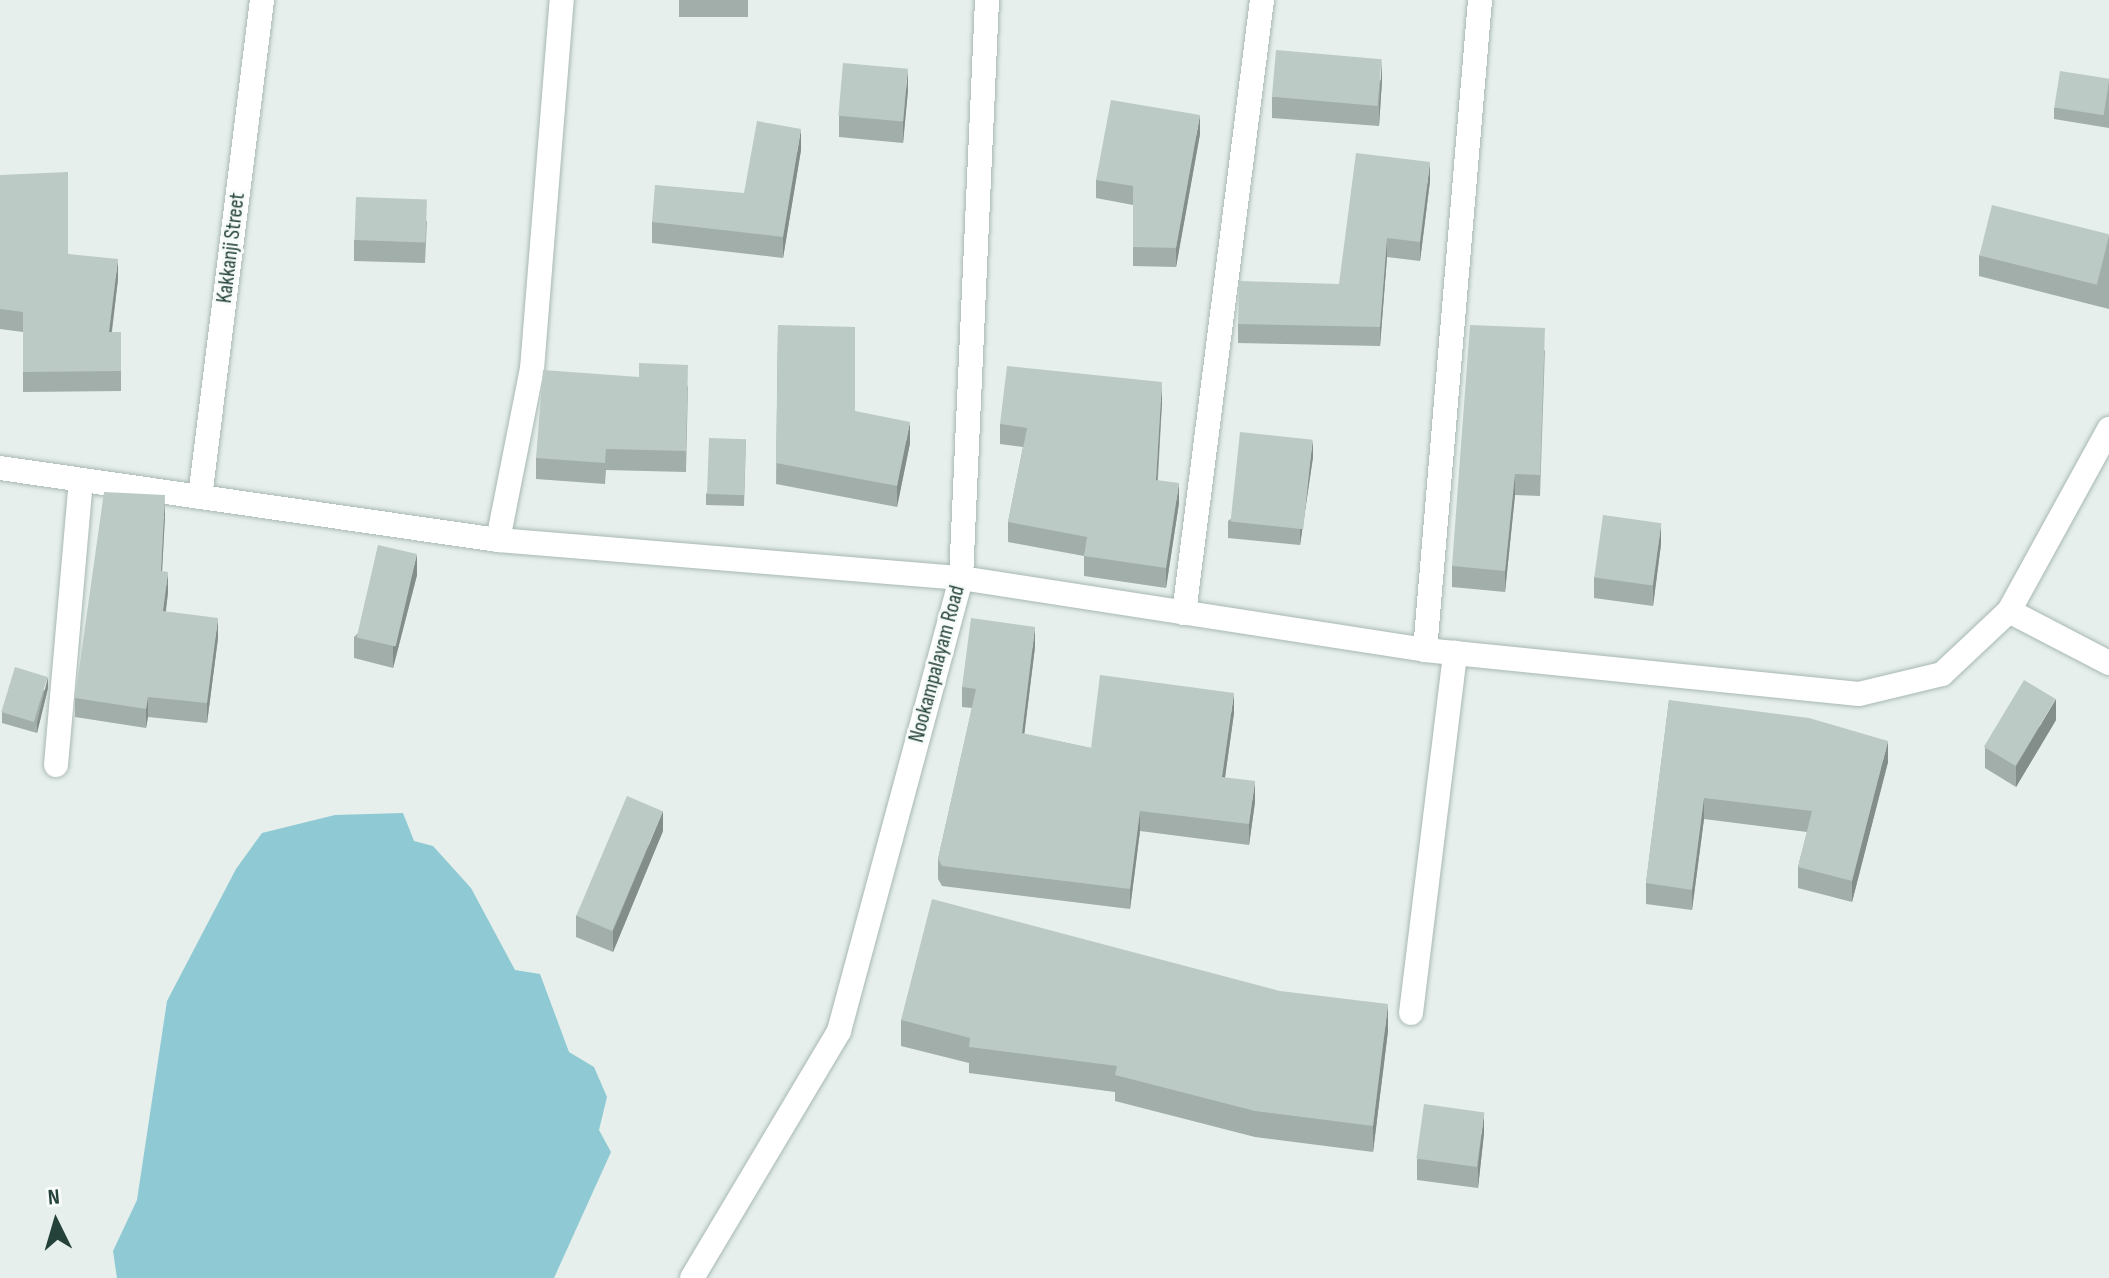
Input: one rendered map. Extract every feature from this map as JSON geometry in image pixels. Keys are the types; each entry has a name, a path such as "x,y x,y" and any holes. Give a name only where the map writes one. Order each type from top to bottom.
{"street":[{"name":"Kakkanji Street","path":"200,497 262,0"},
{"path":"498,540 532,369 562,0"},
{"name":"Nookampalayam Road","path":"692,1278 839,1031 961,578 987,0"},
{"path":"1184,613 1262,0"},
{"path":"1425,650 1480,0"},
{"path":"0,468 498,540 961,578 1425,650 1859,694 1942,674 2009,611 2109,429"},
{"path":"56,765 81,480"},
{"path":"2009,611 2109,663"},
{"path":"1411,1013 1455,653"}],"water":[{"path":"403,813 414,841 433,846 471,888 515,970 540,974 569,1052 594,1067 607,1097 599,1130 611,1152 554,1278 117,1278 113,1251 137,1200 167,1001 236,869 262,833 335,815"}],"building":[{"path":"1276,50 1382,59 1378,106 1272,97"},
{"path":"843,63 908,69 903,121 838,116"},
{"path":"2060,71 2109,79 2104,115 2054,108"},
{"path":"1111,100 1200,115 1176,248 1133,247 1133,186 1096,180"},
{"path":"757,121 801,129 783,237 652,222 655,185 744,193"},
{"path":"1356,153 1430,162 1420,242 1387,238 1380,327 1238,324 1239,281 1339,284"},
{"path":"68,172 68,254 118,259 109,332 121,332 121,371 23,372 23,312 0,309 0,175"},
{"path":"356,197 427,199 425,242 354,240"},
{"path":"1992,205 2109,234 2097,285 1979,255"},
{"path":"778,325 855,327 855,411 910,422 897,486 776,463"},
{"path":"1470,325 1545,328 1540,475 1515,474 1505,571 1452,566"},
{"path":"639,363 688,365 686,451 606,449 605,463 536,458 543,370 639,377"},
{"path":"1007,366 1162,382 1156,480 1179,483 1166,568 1084,556 1087,537 1008,522 1027,428 1000,424"},
{"path":"1240,432 1313,440 1303,529 1231,522"},
{"path":"709,438 746,439 744,495 707,494"},
{"path":"104,492 165,495 161,571 168,572 163,611 218,618 207,703 148,697 146,709 75,698"},
{"path":"1603,515 1661,523 1653,586 1594,577"},
{"path":"378,545 417,554 396,647 357,638"},
{"path":"971,618 1035,627 1022,733 1091,748 1100,675 1234,693 1222,777 1255,781 1249,824 1140,811 1130,889 942,866 938,859 976,689 962,687"},
{"path":"15,667 48,677 34,722 1,712"},
{"path":"2024,680 2056,699 2016,766 1984,747"},
{"path":"1669,700 1809,718 1888,741 1852,881 1798,867 1812,811 1704,798 1692,890 1646,883"},
{"path":"627,796 663,811 612,931 576,916"},
{"path":"932,899 1280,991 1388,1004 1373,1126 1255,1111 1115,1075 1117,1066 969,1047 970,1038 901,1020"},
{"path":"1424,1104 1484,1112 1477,1167 1416,1158"}]}
